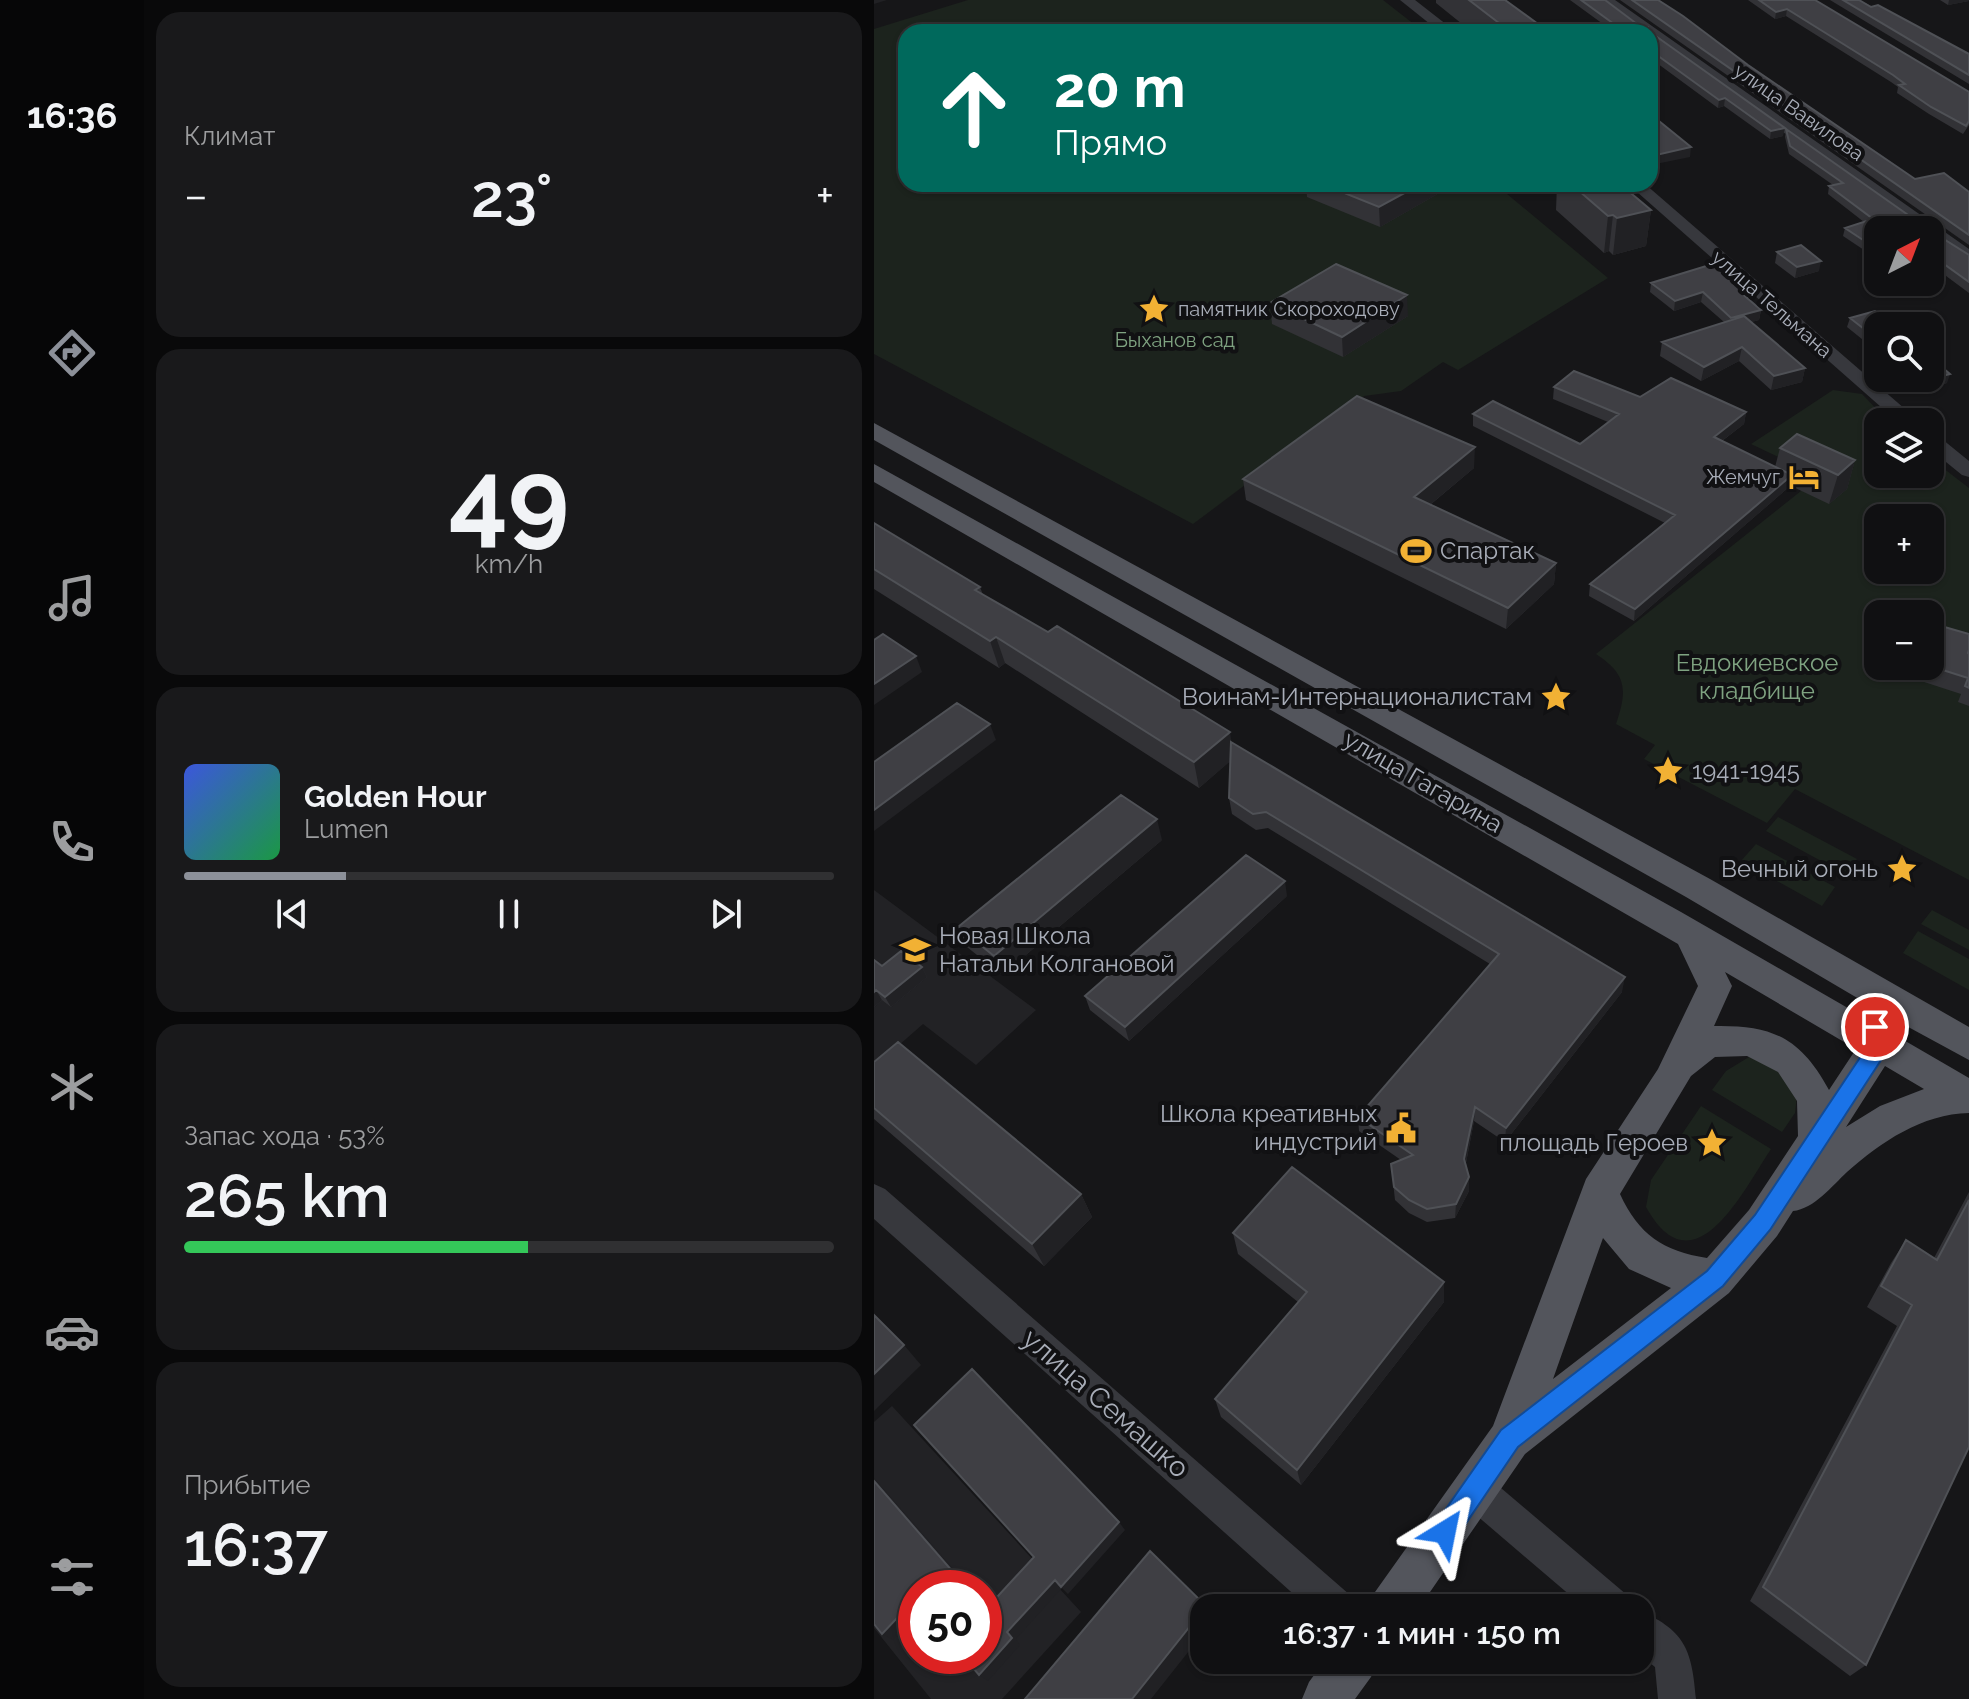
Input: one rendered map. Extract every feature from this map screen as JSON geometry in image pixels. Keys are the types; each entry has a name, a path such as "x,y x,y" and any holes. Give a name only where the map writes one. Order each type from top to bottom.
{"main road":[{"name":"улица Гагарина","path":"874,430 1841,970 1969,1045"},
{"name":"улица Гагарина","path":"874,472 1690,934 1969,1096"},
{"path":"1401,1594 1510,1439 1600,1192 1678,1065 1715,986 1690,934"},
{"path":"1510,1439 1715,1279 1763,1223 1879,1045 1871,1009 1841,970"},
{"path":"1678,1065 1708,1042 1751,1041 1791,1061 1815,1098 1817,1140"},
{"path":"1763,1223 1869,1129 1923,1103 1969,1096"},
{"path":"1600,1192 1614,1226 1641,1255 1676,1273 1715,1279"},
{"path":"1326,1699 1344,1674"}],"street":[{"path":"1408,0 1439,24"},
{"name":"улица Вавилова","path":"1606,0 1640,24"},
{"name":"улица Вавилова","path":"1658,37 1969,257"},
{"name":"улица Тельмана","path":"1645,192 1894,408"},
{"path":"1944,450 1969,471"},
{"name":"улица Семашко","path":"874,1199 1321,1594"},
{"path":"1475,1490 1598,1594"},
{"path":"1654,1642 1673,1658 1677,1699"}],"shaded area":[{"name":"Новая Школа Натальи Колгановой","path":"874,890 1036,1010 976,1065 923,1024 874,1067"},
{"path":"892,1406 1081,1612 1002,1699 931,1699 911,1674 1002,1674 1002,1570 898,1570 898,1658 874,1628 874,1422"}],"green space":[{"name":"Быханов сад","path":"968,0 1383,0 1414,24 898,24 898,192 1505,192 1608,278 1458,370 1443,362 1401,391 1364,396 1193,524 874,354 874,29"},
{"name":"Евдокиевское кладбище","path":"1833,390 1862,394 1876,408 1864,408 1864,488 1944,488 1944,469 1969,488 1969,880 1795,789 1767,823 1644,759 1655,745 1616,724 1622,702 1622,684 1614,669 1596,654 1801,491 1846,489 1751,444"},
{"path":"1778,817 1857,859 1845,874 1766,831"},
{"path":"1756,844 1835,887 1822,906 1741,861"},
{"path":"1932,910 1969,930 1969,950 1921,924"},
{"path":"1918,931 1969,959 1969,990 1903,953"},
{"path":"1749,1057 1771,1061 1798,1087 1795,1113 1782,1132 1712,1090 1726,1071"},
{"path":"1701,1106 1771,1149 1732,1208 1716,1226 1699,1238 1682,1240 1664,1231 1646,1207 1651,1180"}],"building":[{"path":"1469,0 1505,0 1538,24 1500,24"},
{"path":"1581,0 1605,0 1637,24 1614,24"},
{"path":"1632,0 1658,0 1915,179 1944,173 1969,192 1969,235"},
{"path":"1759,0 1815,0 1969,92 1969,121 1966,126 1931,107 1899,85 1905,84 1893,75 1787,9 1776,12"},
{"path":"1843,0 1859,0 1871,7 1878,5 1969,54 1969,75"},
{"path":"1658,38 1785,128 1771,131 1725,98 1719,100 1658,56"},
{"path":"1658,120 1691,147 1658,155"},
{"path":"1786,129 1910,216 1869,216 1829,186 1843,183 1790,146"},
{"path":"1342,192 1406,192 1379,207"},
{"path":"1580,192 1630,192 1651,210 1617,218 1608,216"},
{"path":"1864,222 1864,241 1845,228"},
{"path":"1944,239 1969,255 1969,282 1944,264"},
{"path":"1801,245 1821,261 1797,267 1777,252"},
{"path":"1719,262 1751,288 1739,291 1761,310 1731,318 1703,292 1675,301 1651,283"},
{"path":"1336,264 1407,295 1342,337 1270,303"},
{"path":"1864,314 1864,329 1850,318"},
{"path":"1744,316 1805,368 1774,376 1742,347 1704,367 1662,342"},
{"path":"1574,371 1640,397 1671,378 1746,412 1714,437 1792,475 1635,609 1590,584 1675,515 1473,414 1493,401 1580,444 1619,414 1554,387"},
{"name":"Спартак","path":"1357,396 1475,447 1414,497 1556,563 1508,608 1243,479"},
{"path":"1797,434 1855,460 1838,475 1780,448"},
{"path":"874,523 980,587 975,590 1048,632 1057,626 1230,732 1194,762 996,637 990,641 874,569"},
{"path":"1944,627 1969,634 1969,688 1965,686 1968,678 1944,670"},
{"path":"883,634 916,656 874,684 874,640"},
{"path":"957,703 990,724 874,810 874,762"},
{"path":"1231,742 1625,977 1506,1128 1475,1107 1464,1159 1469,1177 1456,1204 1427,1209 1409,1200 1394,1187 1391,1164 1413,1155 1358,1117 1499,954 1266,812 1253,814 1229,798"},
{"path":"1121,795 1157,819 994,956 958,927"},
{"path":"1246,855 1285,881 1125,1027 1085,996"},
{"path":"901,951 922,967 885,997 876,990 874,992 874,960 882,966"},
{"path":"898,1042 1081,1194 1032,1244 874,1108 874,1062"},
{"path":"1292,1167 1444,1282 1297,1470 1215,1399 1307,1292 1233,1233"},
{"path":"1969,1200 1969,1447 1866,1665 1763,1587 1912,1305 1881,1286 1906,1240 1937,1260"},
{"path":"874,1315 904,1345 874,1374"},
{"path":"972,1369 1119,1522 1061,1587 1055,1580 1007,1632 1012,1638 1002,1649 1002,1592 1034,1557 914,1425"},
{"path":"874,1481 951,1570 898,1570 898,1617 882,1634 874,1624"},
{"path":"1150,1551 1194,1594 1190,1594 1190,1626 1132,1699 1025,1699"}],"place":[{"name":"памятник Скороходову","path":"1154,309"},
{"name":"Жемчуг","path":"1804,477"},
{"name":"Спартак","path":"1416,551"},
{"name":"Воинам-Интернационалистам","path":"1556,697"},
{"name":"1941-1945","path":"1668,771"},
{"name":"Вечный огонь","path":"1902,869"},
{"name":"Новая Школа Натальи Колгановой","path":"915,950"},
{"name":"Школа креативных индустрий","path":"1401,1128"},
{"name":"площадь Героев","path":"1712,1143"}],"route":[{"path":"1445,1532 1510,1439 1715,1279 1763,1223 1879,1045 1875,1027"}]}
